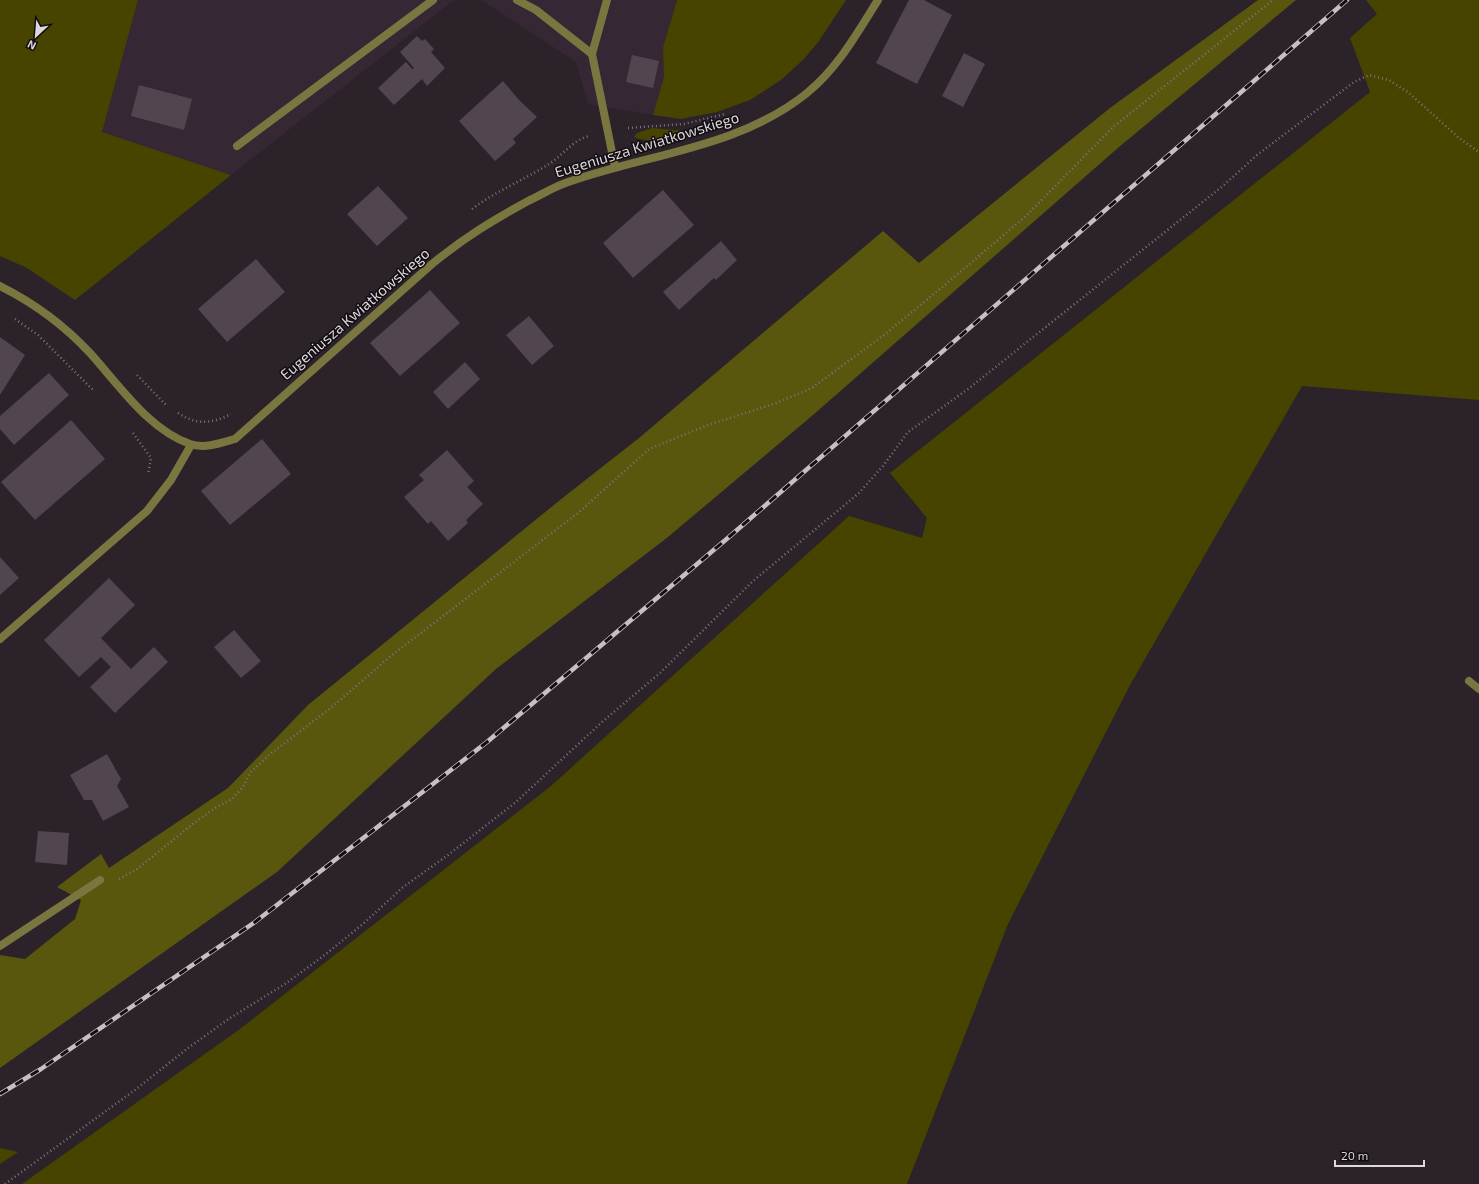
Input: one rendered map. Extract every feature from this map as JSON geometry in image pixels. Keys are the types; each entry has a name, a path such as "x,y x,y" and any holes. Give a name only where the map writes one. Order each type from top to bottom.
{"street":[{"path":"237,146 433,0"},
{"path":"517,0 536,10 592,54"},
{"path":"607,0 592,54 615,167"},
{"name":"Eugeniusza Kwiatkowskiego","path":"0,286 46,312 88,352 154,425 191,445 211,446 235,439 426,270 465,238 497,217 561,184 615,167 722,138 754,127 779,114 808,93 839,62 878,0"},
{"path":"0,639 147,511 171,480 191,445"},
{"path":"1469,681 1479,689"},
{"path":"0,946 100,880"}],"path":[{"path":"100,880 112,883 136,870 194,823 232,798 243,786 250,773 269,755 332,707 392,655 578,513 649,449 708,425 774,404 812,388 884,335 1026,216 1113,128 1273,0"},
{"path":"5,1184 135,1090 188,1048 230,1018 285,984 326,954 364,923 402,888 448,855 516,802 602,722 660,673 753,581 859,493 883,466 908,432 973,385 1224,185 1257,155 1354,82 1369,75 1389,80 1409,92 1459,138 1479,152"},
{"path":"467,212 562,156 574,143 585,138 633,127 684,124 729,113"},
{"path":"13,318 38,335 97,394"},
{"path":"134,371 170,409"},
{"path":"176,412 188,420 202,423 218,421 236,411"},
{"path":"129,427 151,458 147,480"}],"shaded area":[{"path":"0,0 138,0 102,132 231,175 75,300 27,268 0,256"},
{"path":"138,0 454,0 231,175 102,132"},
{"path":"481,0 677,0 663,47 664,77 653,115 588,104 576,62"},
{"path":"677,0 846,0 819,41 804,59 781,80 750,100 717,112 681,119 653,115 664,77 663,47"},
{"path":"1258,0 1296,0 1119,147 813,415 668,537 496,669 277,872 0,1068 0,955 25,959 75,919 81,900 57,887 101,854 109,868 228,788 308,705 560,500 639,438 883,231 919,263 1110,108"},
{"path":"1366,0 1479,0 1479,400 1302,386 1130,685 1008,924 907,1184 22,1184 240,1029 551,786 849,516 922,538 927,518 890,473 1370,92 1350,38 1377,14"},
{"path":"652,128 684,131 666,138 653,140 634,137 637,133"},
{"path":"0,1148 18,1152 0,1164"}],"building":[{"path":"909,0 924,0 952,15 917,84 876,63"},
{"path":"417,36 422,41 425,39 434,49 431,52 445,68 427,86 422,79 394,105 378,88 406,62 412,69 414,68 400,52"},
{"path":"964,53 985,64 963,107 942,96"},
{"path":"632,55 659,61 653,88 626,82"},
{"path":"503,81 519,100 537,117 513,139 516,143 495,161 459,121"},
{"path":"139,85 192,99 184,130 131,116"},
{"path":"378,186 408,218 377,246 347,214"},
{"path":"663,190 694,225 633,278 603,243"},
{"path":"721,241 737,260 716,280 714,278 679,310 663,292"},
{"path":"256,259 285,292 227,342 198,309"},
{"path":"430,290 460,323 400,376 370,343"},
{"path":"529,316 554,346 532,365 506,335"},
{"path":"0,337 25,355 0,395"},
{"path":"465,362 480,379 448,409 433,392"},
{"path":"49,373 69,395 14,445 0,429 0,416"},
{"path":"71,420 105,459 35,520 1,482"},
{"path":"262,439 291,474 230,525 201,491"},
{"path":"447,450 474,481 467,487 483,504 466,520 468,523 448,541 431,521 428,524 404,497 424,480 419,475"},
{"path":"0,557 19,578 0,595"},
{"path":"109,578 135,605 101,638 131,669 154,647 168,662 115,713 90,687 111,667 101,657 79,677 44,640"},
{"path":"234,630 261,661 241,678 214,647"},
{"path":"107,754 121,779 117,786 129,807 103,821 92,800 84,800 70,775"},
{"path":"38,831 69,833 67,865 35,862"}],"railway":[{"path":"0,1094 41,1069 255,922 487,742 729,537 1347,0"}]}
